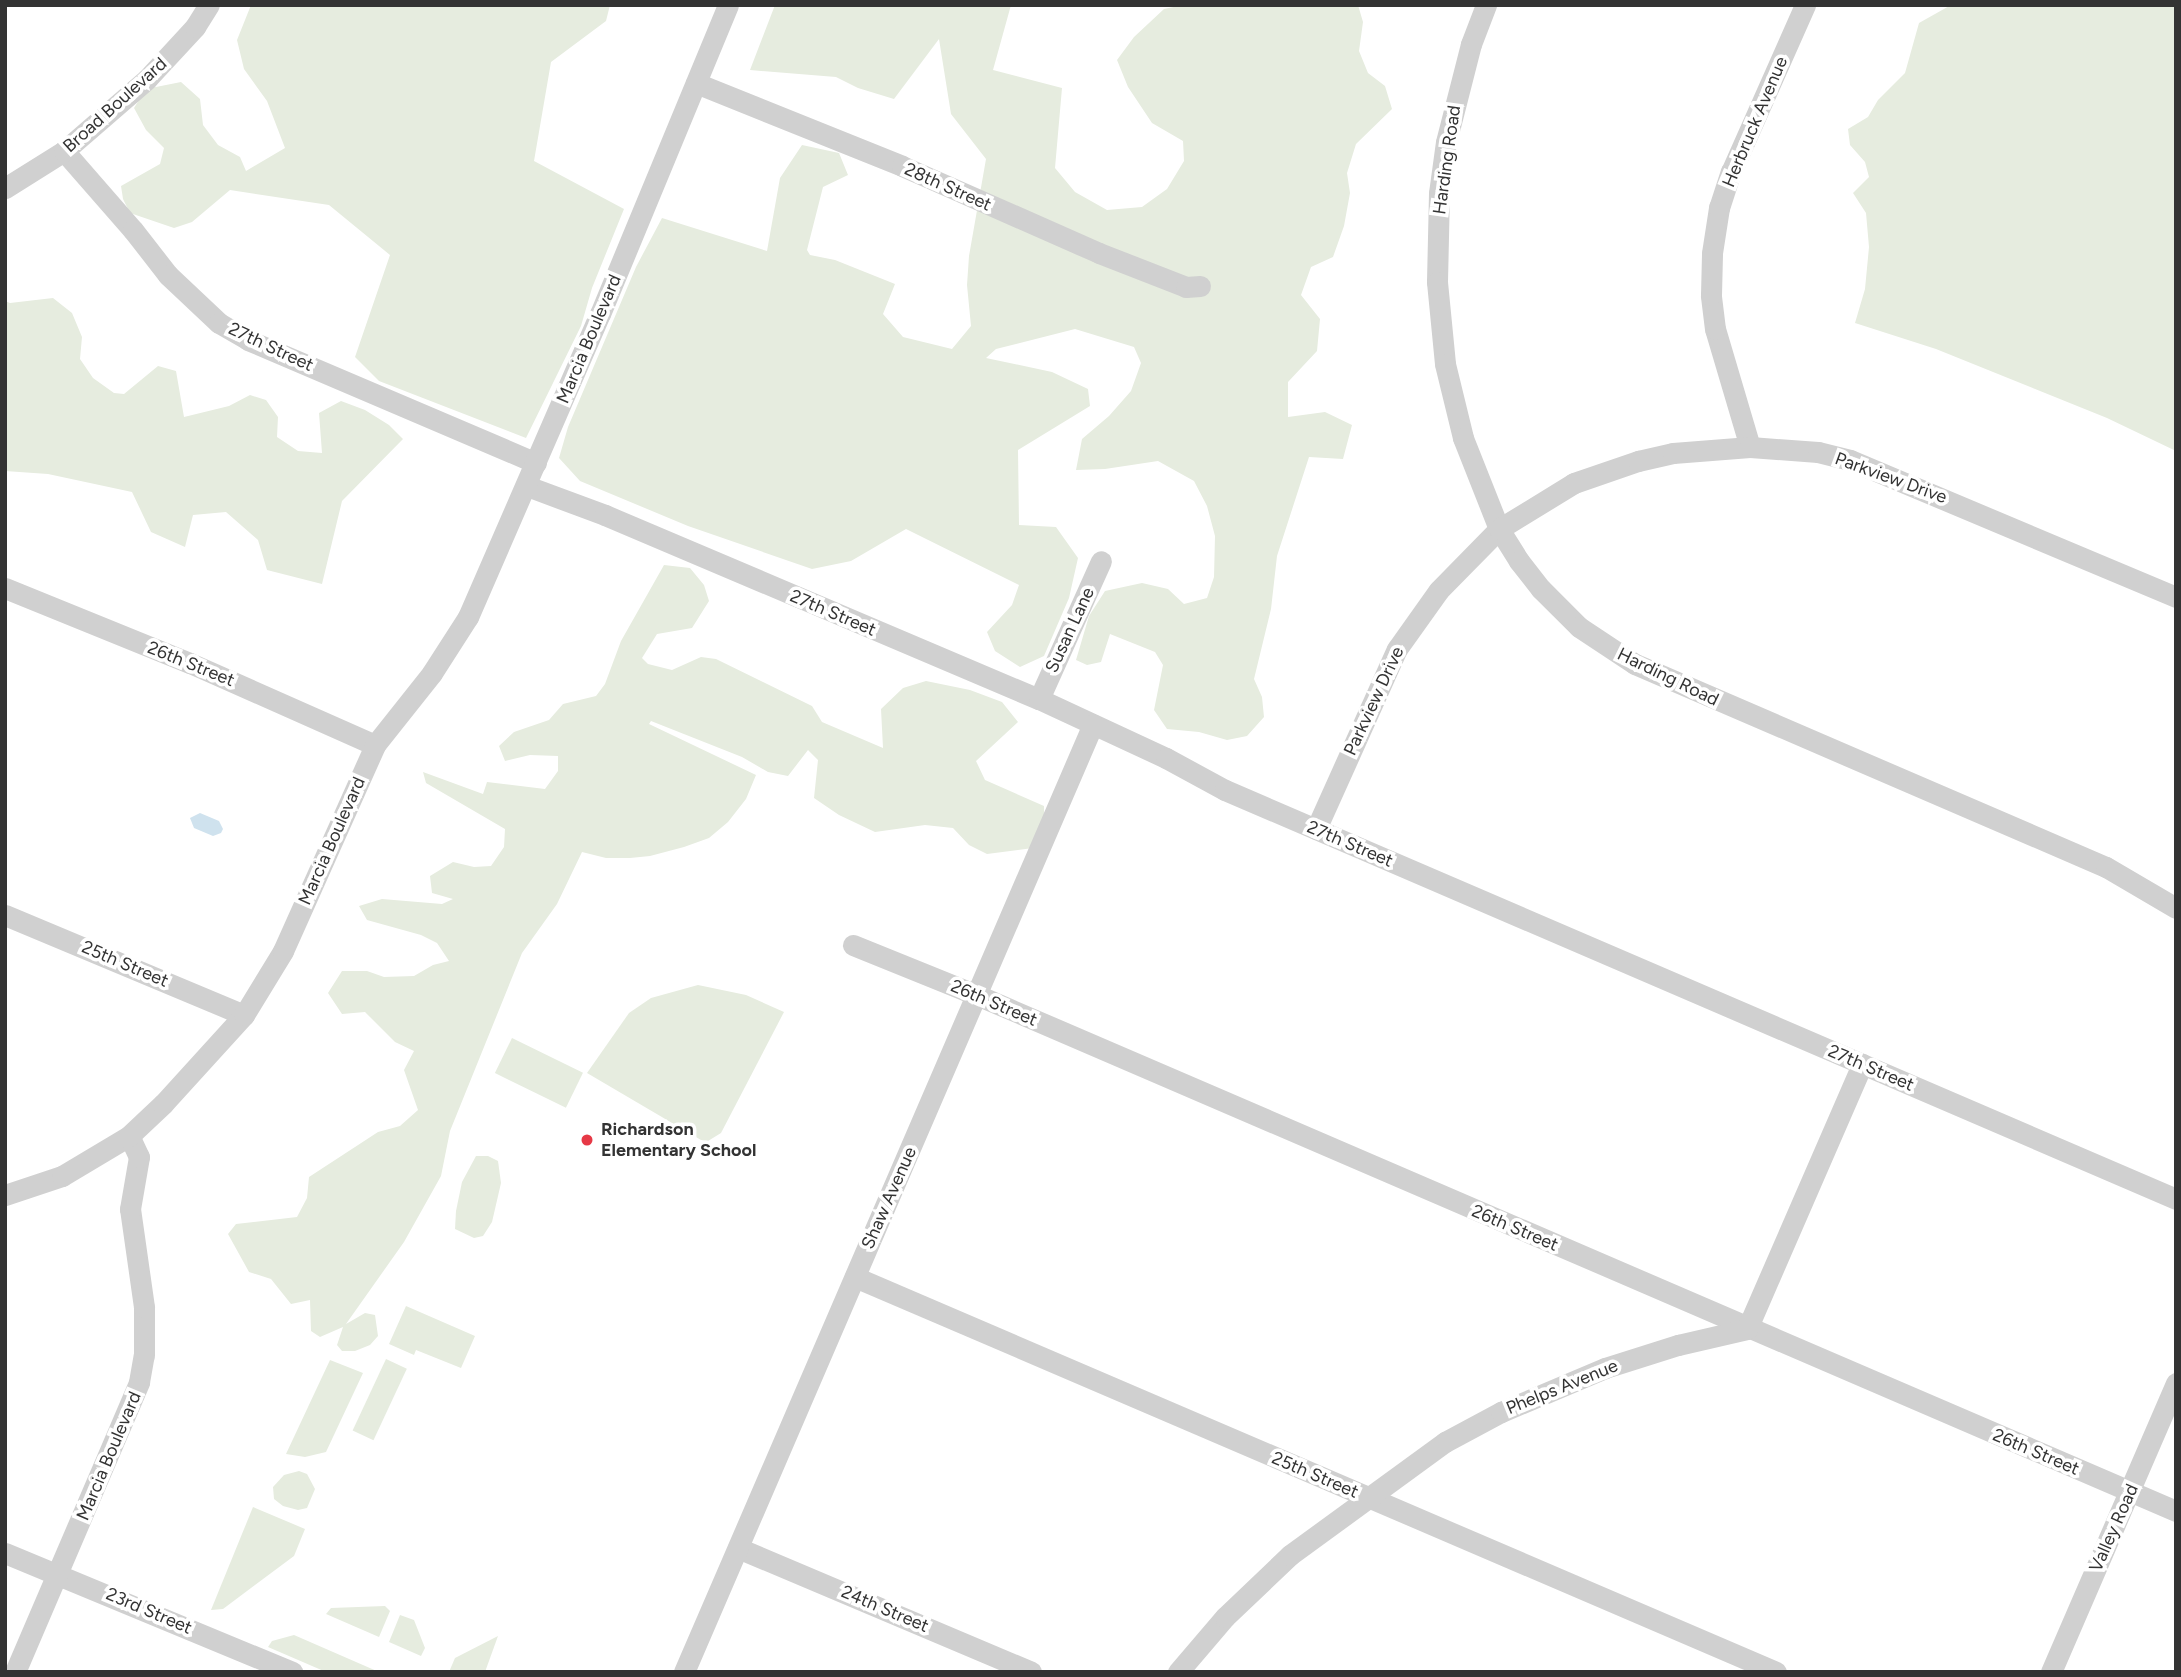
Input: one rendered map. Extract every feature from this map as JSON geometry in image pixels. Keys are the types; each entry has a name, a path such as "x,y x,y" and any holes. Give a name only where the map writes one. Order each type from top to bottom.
{"street":[{"name":"Broad Boulevard","path":"5,188 64,151 172,53 209,5"},
{"name":"Marcia Boulevard","path":"15,1672 117,1439 141,1373 144,1355 143,1292 130,1209 139,1157 129,1136 158,1109 244,1015 283,951 375,745 432,673 468,617 527,486 728,5"},
{"name":"Harding Road","path":"1486,5 1471,44 1446,142 1439,193 1437,282 1446,368 1463,438 1499,529 1541,589 1579,627 1634,664 2106,867 2176,908"},
{"name":"Herbruck Avenue","path":"1749,447 1715,329 1711,295 1712,253 1719,208 1731,172 1805,5"},
{"name":"28th Street","path":"696,83 905,167 1099,253 1186,287 1200,286"},
{"name":"27th Street","path":"64,151 133,230 168,275 219,323 248,340 536,463"},
{"name":"Parkview Drive","path":"1316,829 1399,645 1439,590 1499,529 1574,484 1638,461 1673,453 1749,447 1818,452 1858,463 2176,597"},
{"name":"27th Street","path":"527,486 604,515 1039,699 1167,758 1225,790 2176,1199"},
{"name":"Susan Lane","path":"1039,699 1101,561"},
{"name":"26th Street","path":"5,588 202,668 375,745"},
{"name":"Shaw Avenue","path":"684,1672 1093,724"},
{"name":"25th Street","path":"5,915 244,1015"},
{"name":"26th Street","path":"853,945 977,995 1747,1329 2176,1511"},
{"path":"1747,1329 1863,1064"},
{"path":"5,1195 62,1176 129,1136"},
{"name":"25th Street","path":"855,1277 1776,1672"},
{"name":"Phelps Avenue","path":"1178,1672 1225,1616 1273,1569 1445,1442 1552,1388 1678,1345 1747,1329"},
{"name":"Valley Road","path":"2051,1672 2176,1383"},
{"name":"24th Street","path":"738,1548 1031,1672"},
{"name":"23rd Street","path":"5,1553 292,1672"}],"shaded area":[{"path":"251,5 610,5 606,21 551,62 534,161 624,209 592,288 581,326 526,438 379,381 355,357 390,255 329,205 230,190 192,222 174,228 130,213 123,199 121,186 160,164 164,148 146,130 134,108 146,89 181,82 200,99 203,125 218,145 240,157 246,171 285,148 267,101 244,69 237,40"},
{"path":"775,5 1011,5 993,70 1062,88 1055,168 1075,192 1107,210 1142,207 1167,189 1184,161 1183,141 1152,123 1128,87 1117,60 1134,37 1164,9 1183,5 1358,5 1363,22 1359,51 1368,73 1385,86 1392,109 1356,144 1347,173 1350,193 1344,226 1333,257 1311,267 1301,295 1320,319 1317,351 1288,382 1288,417 1325,412 1352,425 1343,459 1309,457 1277,556 1271,609 1254,679 1262,697 1264,717 1247,736 1227,740 1199,732 1167,729 1154,710 1163,665 1155,652 1110,634 1101,662 1087,665 1076,660 1089,616 1105,591 1142,583 1168,589 1184,604 1207,598 1214,577 1215,536 1207,506 1194,481 1158,461 1105,469 1076,470 1082,439 1109,416 1131,391 1141,363 1134,347 1075,329 996,349 986,358 1052,372 1088,389 1090,406 1018,450 1019,525 1056,527 1078,558 1069,598 1044,656 1020,667 995,651 987,632 1012,605 1019,585 906,529 851,561 812,569 688,526 580,481 559,458 568,427 636,267 662,218 767,251 780,178 802,145 839,153 848,175 823,187 807,250 810,255 835,260 895,284 883,314 903,337 952,349 971,326 967,285 969,256 986,159 951,114 939,39 894,99 858,88 836,77 750,70"},
{"path":"1951,5 2176,5 2176,451 2107,418 1936,349 1855,323 1865,289 1869,247 1866,213 1853,193 1869,177 1865,162 1850,145 1848,129 1868,117 1878,100 1905,73 1919,23"},
{"path":"53,298 72,313 82,337 80,359 93,378 114,393 124,394 158,366 176,371 184,417 229,406 250,395 266,400 278,417 277,437 298,451 322,453 319,413 341,401 365,410 389,425 403,439 342,501 322,584 267,570 258,540 226,512 193,515 185,547 151,532 132,492 48,474 5,471 5,301 10,303"},
{"path":"664,565 690,568 704,585 709,601 692,628 657,634 642,658 648,664 672,670 701,657 716,659 812,706 822,722 883,748 881,709 903,688 926,681 970,690 1002,702 1018,722 976,761 985,780 1044,806 1044,829 1033,848 987,854 969,845 953,828 925,825 875,832 839,815 814,798 818,760 808,750 788,776 768,772 742,757 651,721 649,724 756,775 746,799 728,822 709,838 684,847 630,858 606,858 582,852 557,904 522,953 450,1131 441,1176 404,1242 346,1324 365,1313 375,1315 378,1336 370,1345 355,1351 342,1351 337,1345 343,1327 320,1337 311,1331 310,1300 291,1304 271,1279 249,1272 228,1234 236,1224 297,1217 307,1198 309,1177 378,1132 400,1126 418,1110 404,1070 414,1051 395,1042 365,1012 342,1014 328,993 342,971 367,971 384,977 414,976 433,965 449,961 437,943 421,935 367,920 359,906 382,899 442,904 453,899 432,893 430,876 453,862 474,867 491,866 504,847 505,829 426,783 423,772 483,794 487,782 545,789 558,771 558,756 530,755 505,761 499,746 514,732 549,720 563,704 596,696 605,684 621,641"},
{"path":"698,985 746,995 784,1012 721,1133 708,1141 701,1140 587,1073 629,1013 651,998"},
{"path":"512,1038 583,1073 566,1108 495,1073"},
{"path":"476,1156 488,1156 498,1161 501,1183 492,1222 483,1236 474,1238 455,1229 462,1182"},
{"path":"406,1306 475,1336 461,1368 416,1350 414,1355 389,1344"},
{"path":"386,1359 407,1369 373,1440 353,1431"},
{"path":"330,1360 363,1373 326,1452 305,1457 286,1454"},
{"path":"299,1471 307,1474 315,1489 307,1508 298,1510 283,1506 274,1499 273,1487 284,1475"},
{"path":"253,1507 305,1529 294,1556 223,1609 211,1610"},
{"path":"385,1606 390,1611 379,1637 326,1614 331,1608"},
{"path":"400,1615 414,1620 425,1648 421,1656 389,1642"},
{"path":"294,1635 379,1672 326,1672 268,1647 272,1641"},
{"path":"498,1636 485,1672 449,1672 455,1658"}],"water":[{"path":"200,813 219,821 223,829 221,833 213,836 194,828 190,818"}],"place":[{"name":"Richardson Elementary School","path":"587,1140"}]}
